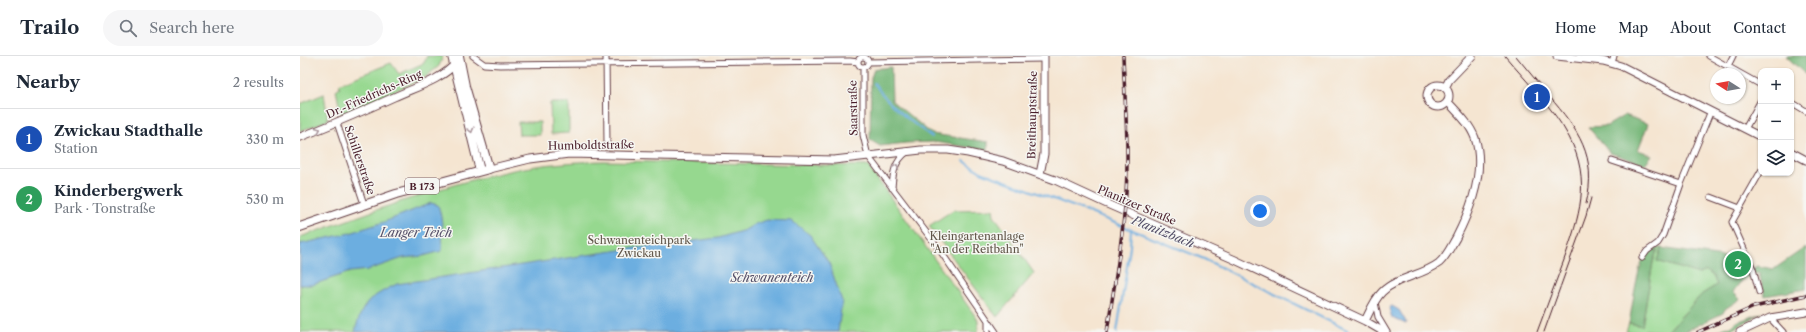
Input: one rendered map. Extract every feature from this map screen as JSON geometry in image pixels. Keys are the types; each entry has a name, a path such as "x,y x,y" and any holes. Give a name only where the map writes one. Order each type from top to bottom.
{"main road":[{"path":"1445,88 1449,80 1472,56"},
{"path":"1557,56 1613,59 1628,70 1758,136"},
{"name":"Breithauptstraße","path":"1040,174 1044,154 1044,57"},
{"path":"457,59 484,170"},
{"name":"Dr.-Friedrichs-Ring","path":"300,137 337,123 429,82 442,75 457,59"},
{"path":"1365,321 1382,292 1395,283 1428,270 1439,262 1449,251 1471,203 1478,177 1478,157 1475,138 1465,120 1448,102 1448,92 1445,88 1441,86 1432,87 1427,94 1427,98 1431,105 1435,107 1444,106 1448,102"},
{"name":"Planitzer Straße","path":"868,156 909,151 938,150 968,153 1003,161 1040,174 1233,259 1386,332"},
{"name":"Humboldtstraße","path":"300,227 364,204 505,164 544,157 569,154 834,160 868,156"},
{"path":"1794,154 1806,160"},
{"path":"1740,332 1770,318 1806,312"}],"street":[{"path":"473,56 484,64 488,65 717,59 850,61 858,62 859,65 863,67 868,62 877,58 1044,57"},
{"path":"606,56 607,144"},
{"path":"1709,56 1758,83"},
{"path":"1728,66 1733,56"},
{"path":"858,62 863,57 867,59 868,62"},
{"name":"Saarstraße","path":"863,67 863,136 868,156 939,249 996,332"},
{"path":"1745,129 1759,104"},
{"path":"1794,104 1806,111"},
{"path":"1642,258 1647,251 1658,243 1664,235 1710,112"},
{"name":"Schillerstraße","path":"337,123 364,204"},
{"path":"892,188 893,172 896,164 909,151"},
{"path":"1612,161 1682,184"},
{"path":"1758,176 1732,222 1753,269 1759,292"},
{"path":"1711,198 1740,208"},
{"path":"1375,302 1378,317 1386,332"},
{"path":"1770,318 1783,332"},
{"path":"988,321 988,332"}],"green space":[{"path":"427,56 443,56 439,66 424,78 341,115 336,90 340,87 339,84 391,63 399,74 424,63"},
{"path":"1786,56 1806,56 1806,75"},
{"path":"891,67 892,101 932,134 988,142 988,150 934,142 880,146 870,140 871,78 874,69"},
{"path":"324,94 328,120 300,131 300,104"},
{"path":"550,103 569,103 569,133 551,134"},
{"path":"1625,115 1648,124 1638,150 1652,155 1645,164 1610,153 1588,127 1607,126"},
{"path":"518,122 540,122 540,135 519,135"},
{"name":"Schwanenteichpark Zwickau","path":"603,161 868,166 978,320 978,332 300,332 300,237 430,192 482,177 544,165"},
{"name":"Kleingartenanlage \"An der Reitbahn\"","path":"993,209 994,215 1034,273 997,317 929,226 953,210"},
{"path":"1806,247 1806,289 1765,296 1759,273 1750,275 1738,285 1733,292 1740,299 1725,309 1723,313 1684,332 1667,332 1702,294 1717,285 1713,276 1707,271 1699,274 1657,261 1661,248 1730,258 1732,281 1757,266 1774,269"},
{"path":"1658,248 1661,248 1657,261 1699,274 1707,271 1713,276 1717,285 1702,294 1667,332 1645,330 1643,332 1626,332 1629,323 1642,326 1653,262"},
{"path":"1658,248 1653,262 1642,326 1629,323 1637,278 1642,261 1647,253"},
{"path":"1742,257 1749,270 1731,281 1730,258"},
{"path":"1762,313 1727,332 1715,332 1727,327 1729,328 1736,322"}],"water":[{"name":"Langer Teich","path":"431,203 438,205 440,211 442,251 423,256 403,258 368,270 350,272 312,285 300,285 300,244 350,233 384,222"},
{"name":"Schwanenteich","path":"767,220 792,221 810,235 829,263 842,301 838,332 355,332 361,313 369,301 397,284 626,249 718,238 745,230 755,224"},
{"path":"1392,306 1399,310 1406,324 1392,318 1389,308"}],"waterway":[{"name":"Planitzbach","path":"874,83 893,106 932,137"},
{"name":"Planitzbach","path":"964,161 981,172 1083,210 1204,259 1351,332"},
{"path":"1117,332 1130,247 1131,229"}],"tram line":[{"path":"1505,56 1556,116 1569,137 1576,153 1580,169 1581,199 1578,214 1564,260 1537,332"},
{"path":"1516,56 1569,120 1577,132 1587,158 1589,172 1589,187 1586,204"},
{"path":"1544,332 1586,216 1591,198"}],"railway":[{"path":"1107,332 1125,211 1127,142 1123,56"},
{"path":"1698,332 1754,307 1806,295"}],"place":[{"name":"Zwickau Stadthalle","path":"1537,97"},
{"name":"Kinderbergwerk","path":"1738,264"}]}
